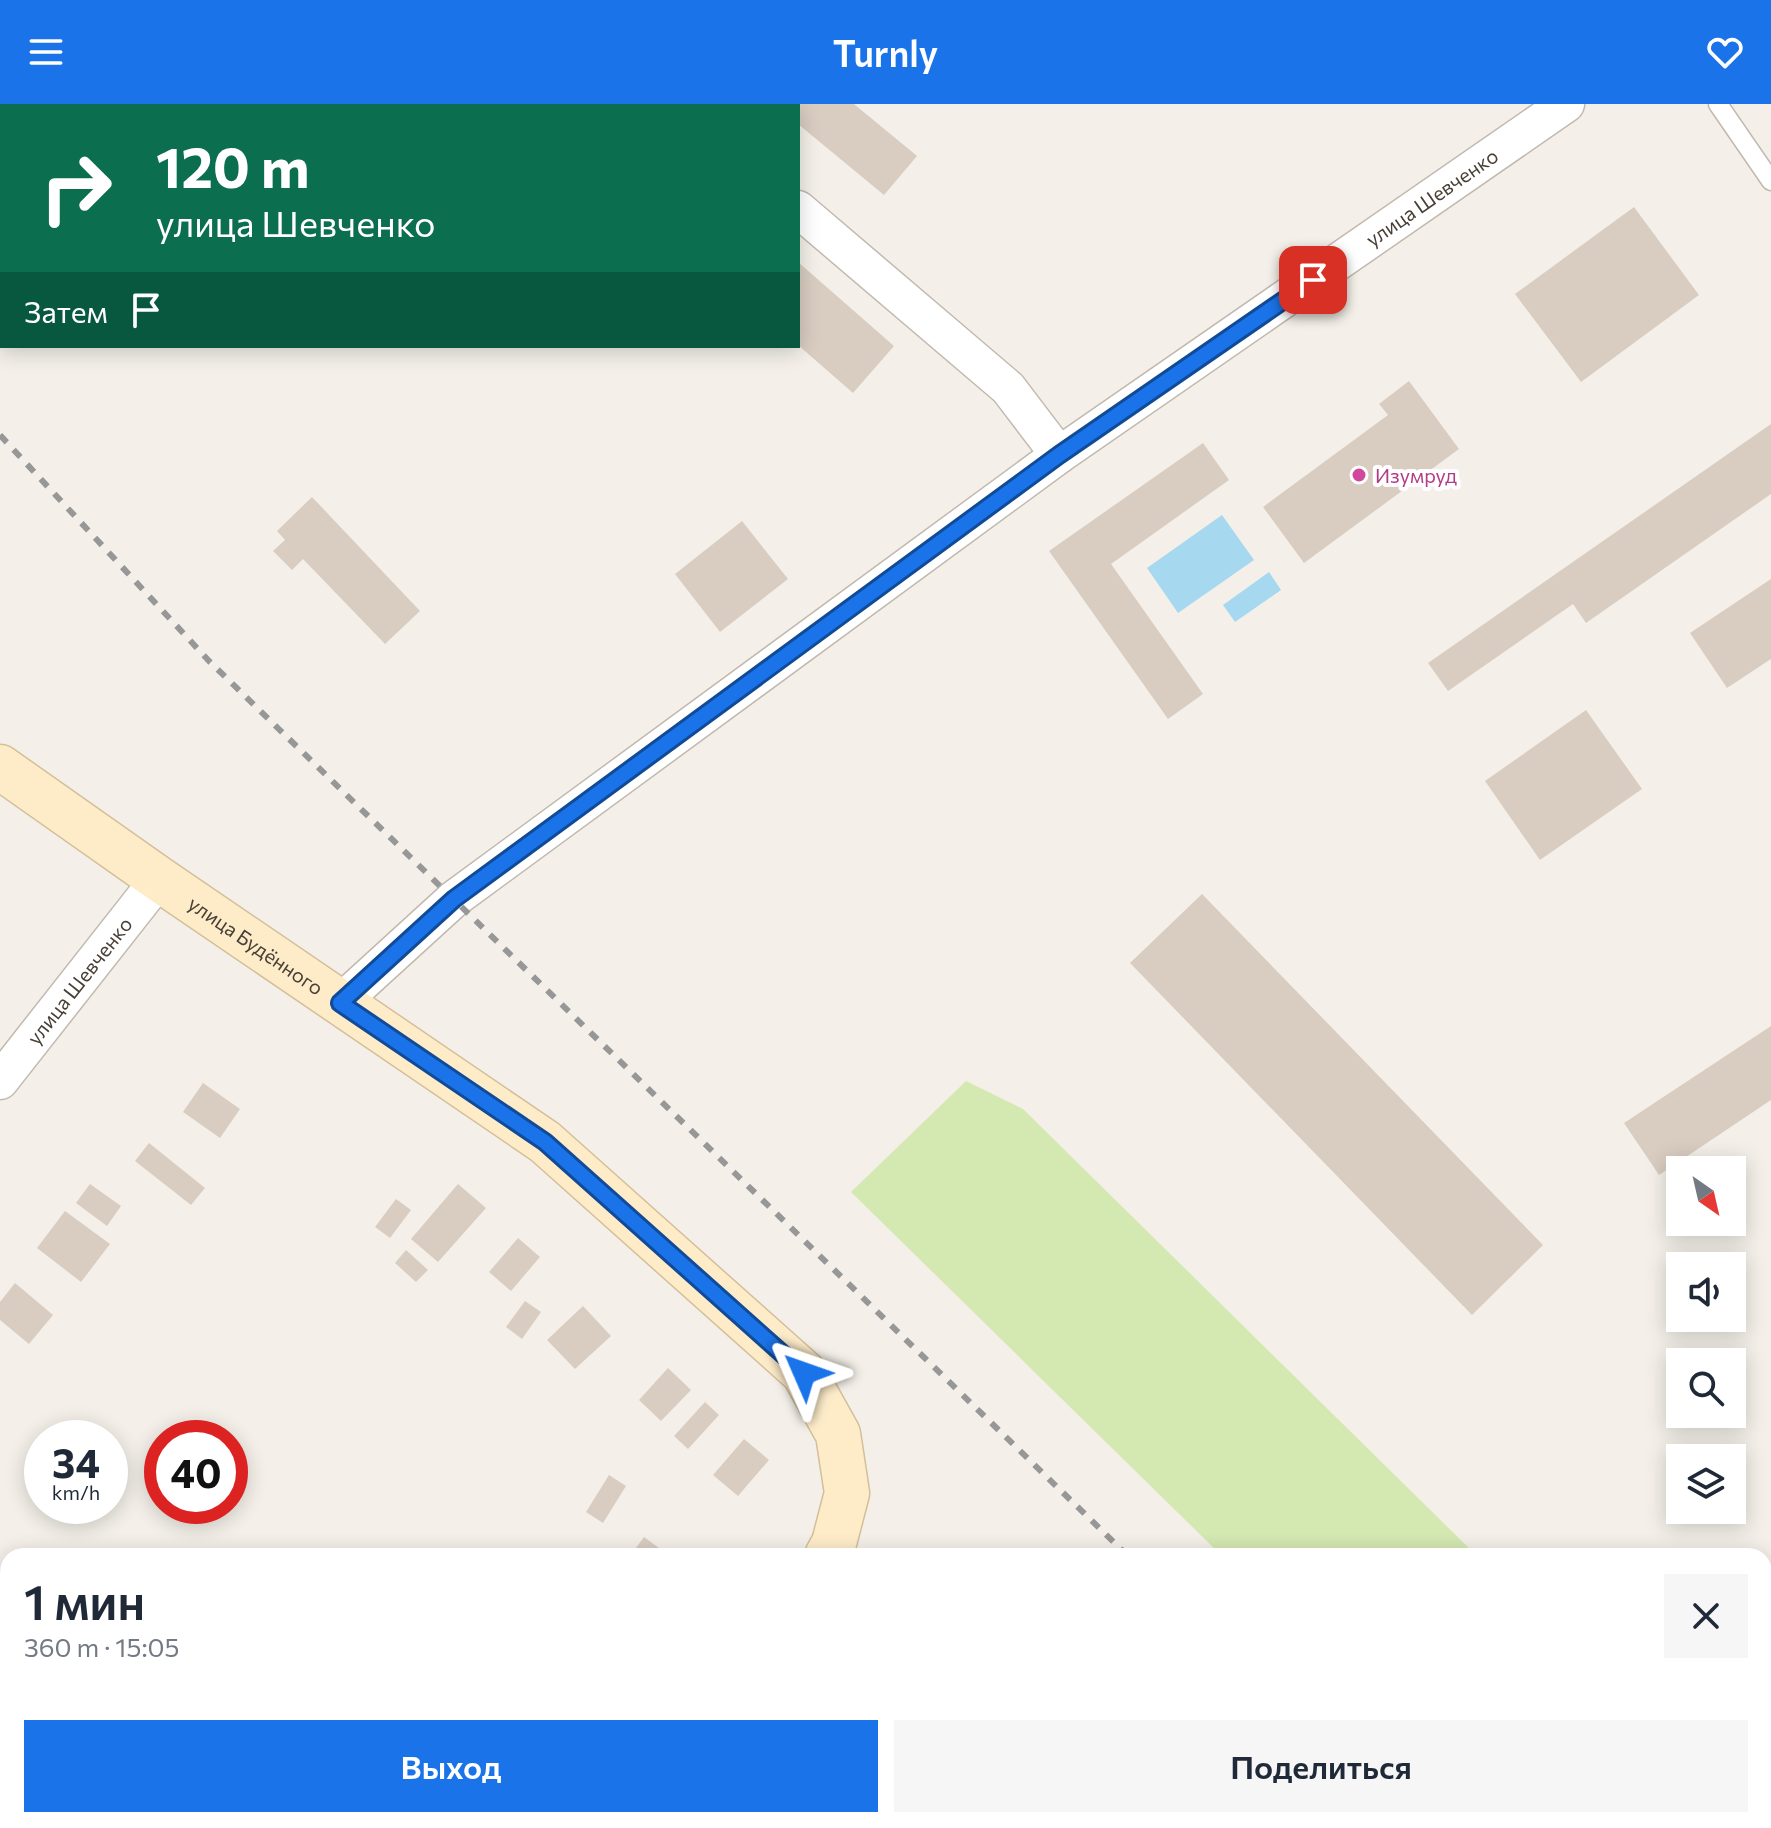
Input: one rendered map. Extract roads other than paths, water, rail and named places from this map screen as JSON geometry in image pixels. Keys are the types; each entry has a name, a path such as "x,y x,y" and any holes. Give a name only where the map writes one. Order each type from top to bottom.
{"street":[{"name":"улица Шевченко","path":"340,1003 454,899 1059,455 1566,104"},
{"path":"800,211 1008,388 1059,455"},
{"name":"улица Будённого","path":"0,767 545,1142 804,1373 838,1434 847,1493 831,1548"},
{"name":"улица Шевченко","path":"0,1081 159,879"}],"lane":[{"path":"1718,104 1771,181"}],"water":[{"path":"1222,515 1254,560 1178,613 1147,568"},
{"path":"1269,572 1281,590 1235,622 1223,605"}],"railway":[{"path":"0,435 209,661 1120,1548"}],"place":[{"name":"Изумруд","path":"1359,475"}]}
